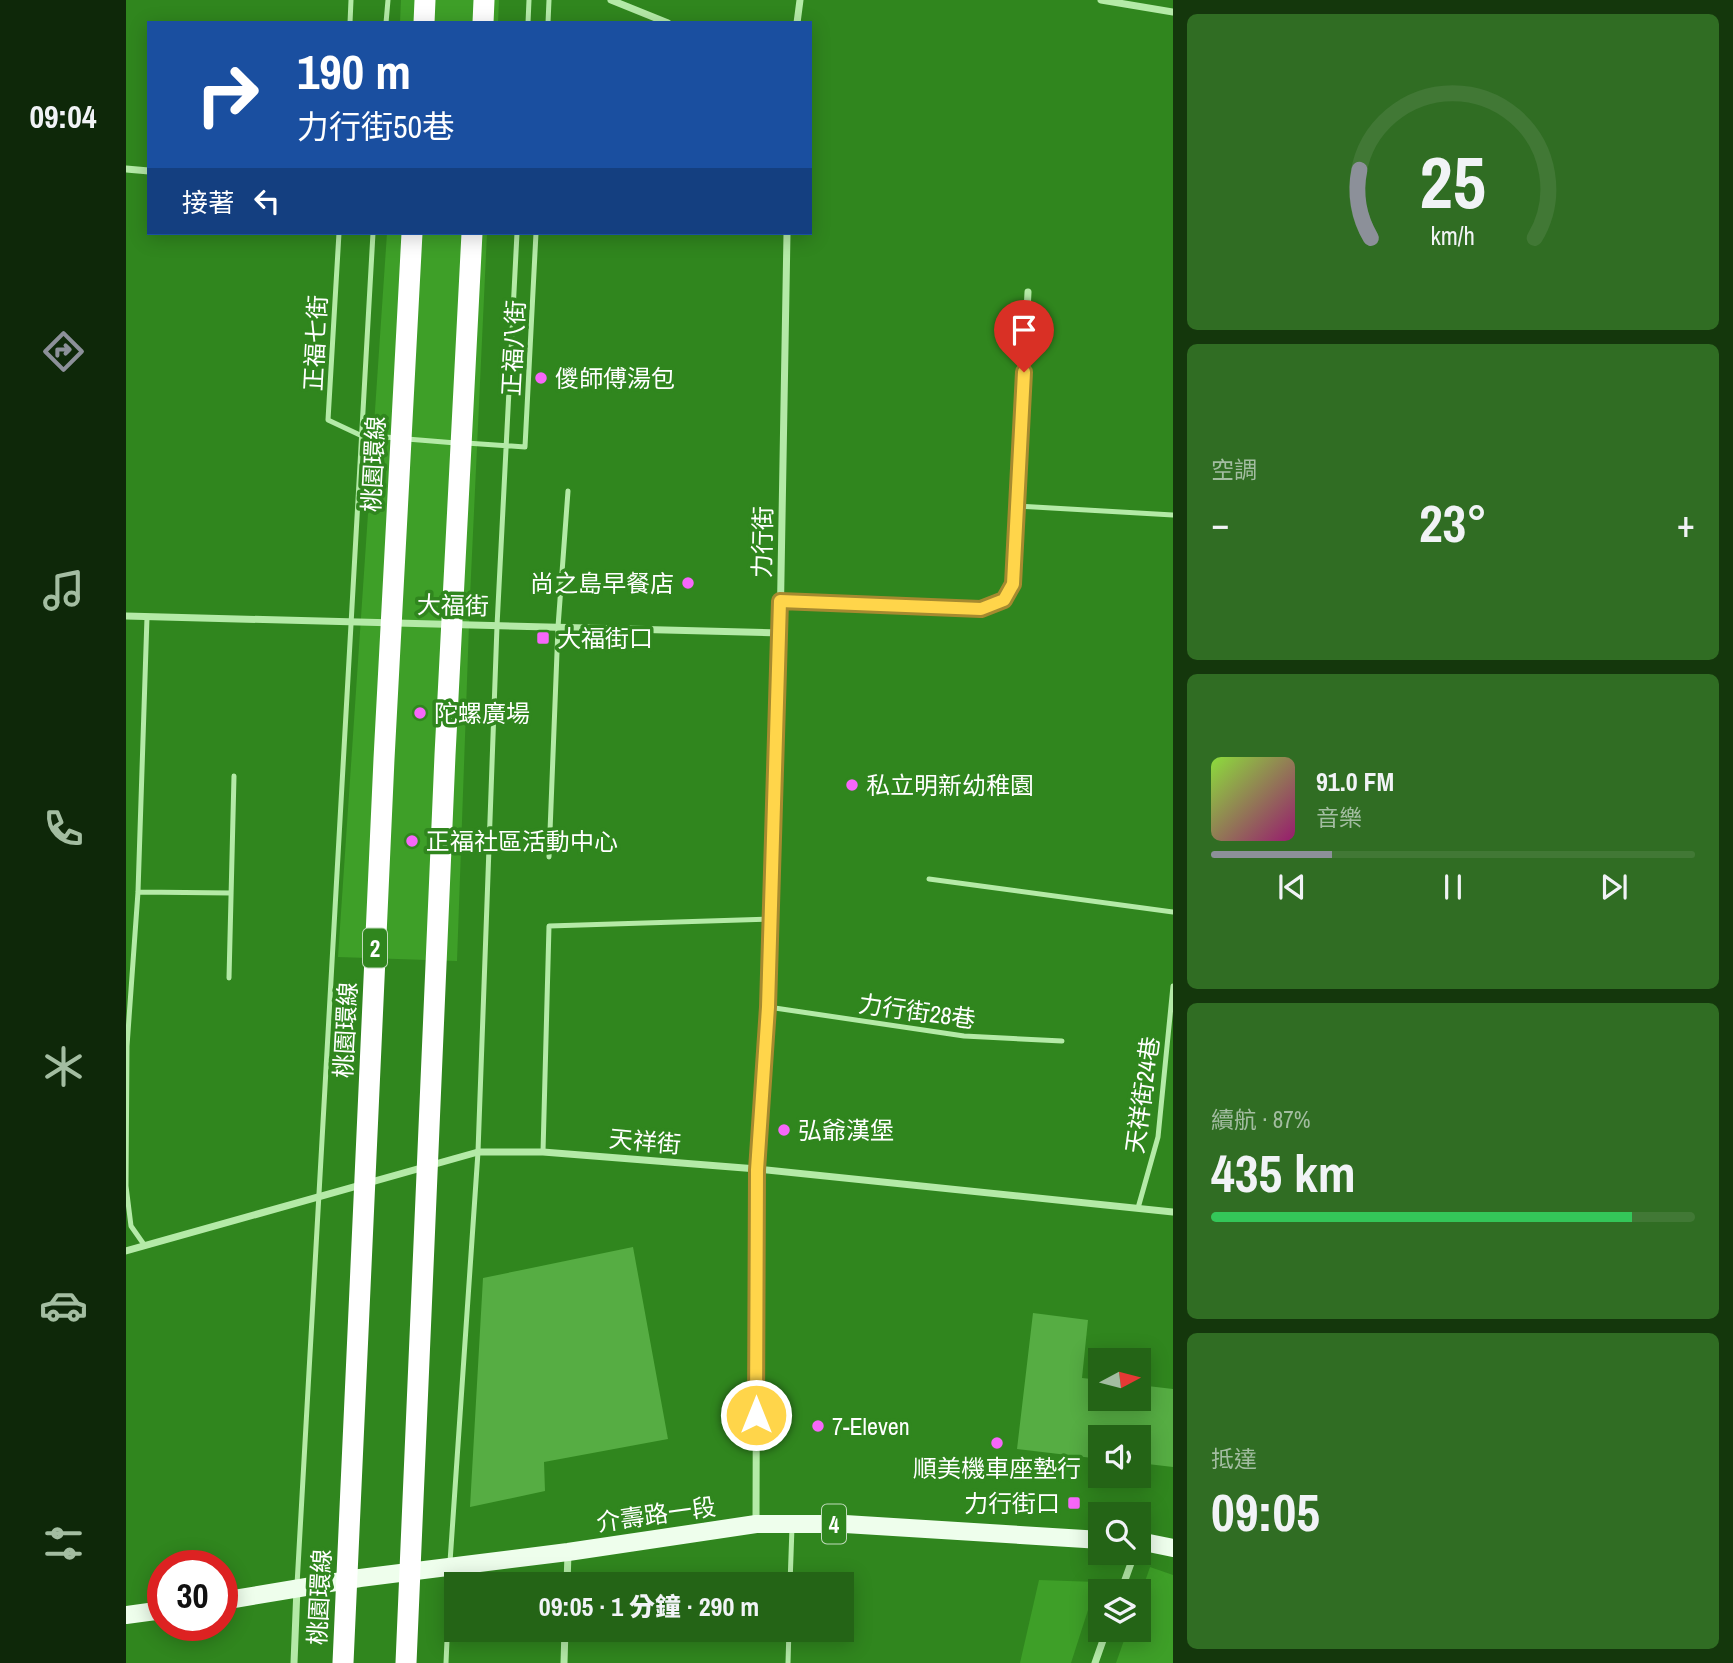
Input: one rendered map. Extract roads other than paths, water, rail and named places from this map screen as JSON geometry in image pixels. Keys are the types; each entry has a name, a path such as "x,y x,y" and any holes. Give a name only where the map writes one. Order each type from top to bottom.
{"highway":[{"path":"424,21 425,0"},
{"path":"483,21 484,0"},
{"name":"桃園環線","path":"342,1663 384,759 412,235"},
{"path":"406,1663 444,769 472,235"}],"main road":[{"name":"介壽路一段","path":"238,1598 297,1587 568,1552 756,1524 845,1524 1088,1539"},
{"path":"1151,1543 1173,1548"},
{"path":"126,1615 147,1612"}],"street":[{"path":"611,0 663,21"},
{"path":"797,21 800,0"},
{"path":"1101,0 1173,12"},
{"path":"126,169 147,171"},
{"name":"力行街","path":"756,1524 757,1170 771,919 780,633 787,235"},
{"path":"780,601 981,609 1004,600 1013,584 1028,292"},
{"name":"大福街","path":"126,616 780,633"},
{"name":"天祥街","path":"126,1251 478,1152 543,1152 757,1170 1173,1212"},
{"path":"567,1572 568,1552"},
{"path":"294,1663 297,1587"},
{"path":"564,1663 565,1642"},
{"path":"1095,1663 1102,1642"}],"lane":[{"path":"349,21 351,0"},
{"path":"386,21 387,0"},
{"path":"528,21 529,0"},
{"path":"548,21 549,0"},
{"name":"正福七街","path":"339,235 328,420 360,435"},
{"path":"297,1587 321,1195 349,622 373,235"},
{"path":"446,1663 478,1152 498,626 517,235"},
{"name":"正福八街","path":"507,447 525,447 536,235"},
{"path":"360,435 507,447"},
{"path":"549,857 558,627 568,491"},
{"path":"1017,506 1173,515"},
{"path":"145,1246 131,1226 127,1186 127,1046 138,892 147,617"},
{"path":"229,978 234,776"},
{"path":"929,879 1173,912"},
{"path":"138,892 231,893"},
{"path":"543,1152 549,926 771,919"},
{"name":"天祥街24巷","path":"1138,1208 1158,1137 1173,986"},
{"name":"力行街28巷","path":"768,1007 964,1036 1062,1041"},
{"path":"790,1572 792,1523"},
{"path":"788,1663 789,1642"}],"place":[{"name":"儍師傅湯包","path":"541,378"},
{"name":"尚之島早餐店","path":"688,583"},
{"name":"大福街口","path":"543,638"},
{"name":"陀螺廣場","path":"420,713"},
{"name":"私立明新幼稚園","path":"852,785"},
{"name":"正福社區活動中心","path":"412,841"},
{"name":"弘爺漢堡","path":"784,1130"},
{"name":"7-Eleven","path":"818,1426"},
{"name":"順美機車座墊行","path":"997,1443"},
{"name":"力行街口","path":"1074,1503"}]}
